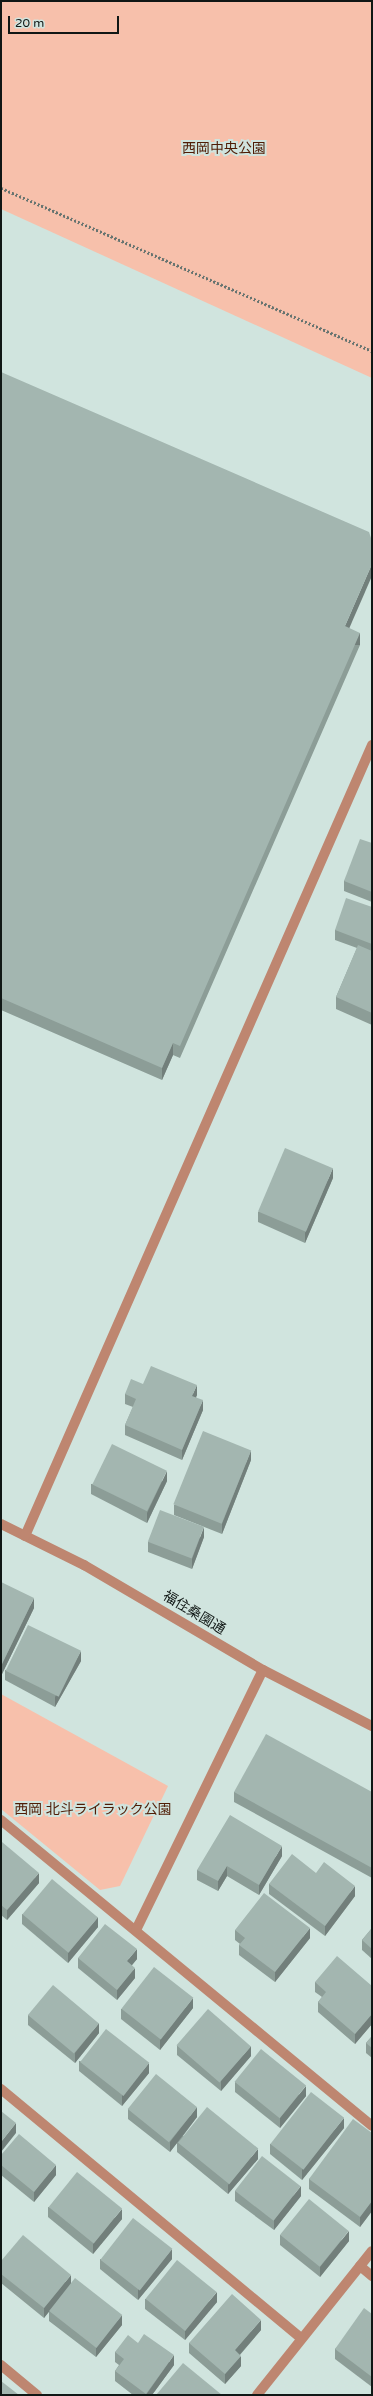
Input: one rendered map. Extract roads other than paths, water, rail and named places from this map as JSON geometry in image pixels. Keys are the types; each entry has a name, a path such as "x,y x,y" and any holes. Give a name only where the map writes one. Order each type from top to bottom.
{"street":[{"path":"24,1536 372,745"},
{"name":"福住桑園通","path":"1,1524 84,1565 263,1670 372,1726"},
{"path":"136,1930 263,1670"},
{"path":"1,1820 372,2126"},
{"path":"1,2089 301,2338"},
{"path":"257,2395 372,2251"},
{"path":"360,2266 372,2276"},
{"path":"1,2365 37,2395"}],"park label":[{"name":"西岡中央公園","path":"224,149"},
{"name":"西岡 北斗ライラック公園","path":"93,1810"}]}
